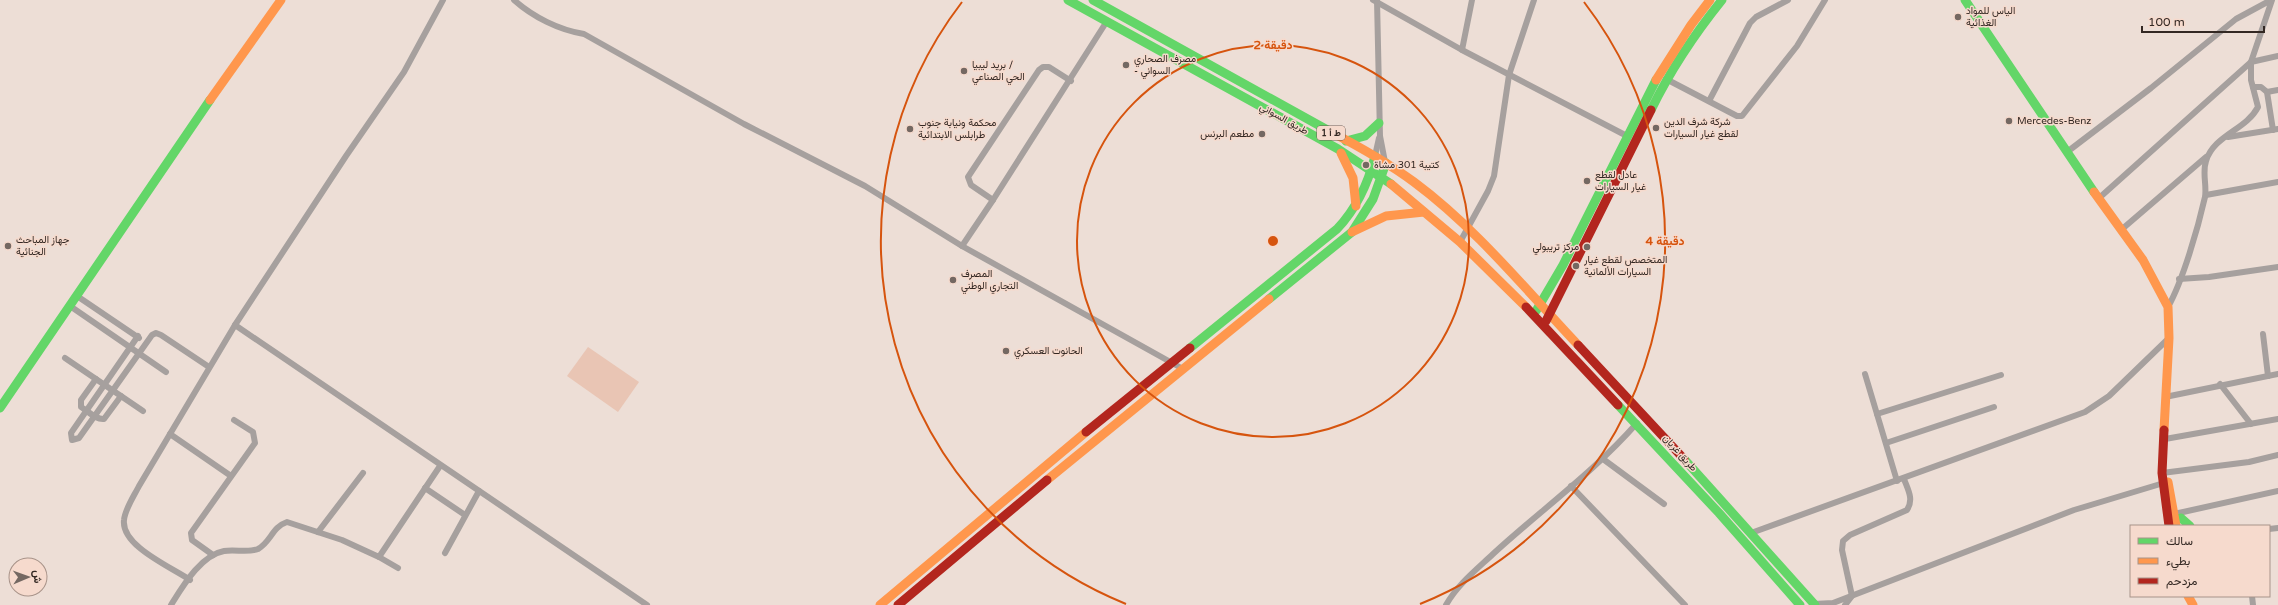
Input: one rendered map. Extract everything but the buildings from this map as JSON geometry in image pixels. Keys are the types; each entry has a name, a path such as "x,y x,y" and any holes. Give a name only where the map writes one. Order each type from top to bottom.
{"main road":[{"name":"طريق السواني","path":"1068,0 1338,149 1384,179 1460,242 1534,315"},
{"name":"طريق السواني","path":"1093,0 1386,163 1415,184 1468,229 1540,304"},
{"path":"1534,315 1559,275 1626,136 1668,57 1710,0"},
{"path":"1544,325 1666,79 1692,37 1722,0"},
{"path":"1965,0 2098,199 2143,260 2168,307 2169,338 2163,456 2165,478 2174,521"},
{"path":"0,408 279,1"},
{"path":"1346,141 1365,136 1379,123"},
{"path":"1338,149 1351,170 1355,182 1356,206"},
{"path":"880,605 1170,363 1337,229 1356,206 1372,171 1375,156"},
{"path":"1352,232 1370,207 1384,179 1386,163"},
{"path":"898,605 1074,457 1352,232 1379,217 1409,211 1424,212"},
{"name":"طريق غريان","path":"1540,304 1645,414 1815,604"},
{"name":"طريق غريان","path":"1534,315 1719,514 1800,605"},
{"path":"2165,478 2174,521"},
{"path":"2174,521 2181,518 2189,525"}],"street":[{"path":"190,580 142,550 130,540 124,526 124,519 132,499 235,325 346,156 404,72 443,0"},
{"path":"514,0 522,8 563,30 584,34 744,124 865,186 962,246 1183,369"},
{"path":"1462,50 1472,0"},
{"path":"1460,242 1494,176 1509,75 1534,0"},
{"path":"1709,101 1750,23 1788,0"},
{"path":"1666,79 1737,116 1746,114 1797,46 1825,0"},
{"path":"2067,152 2151,88 2236,19 2271,0"},
{"path":"2168,307 2174,296 2194,239 2206,195 2203,175 2209,155 2216,144 2254,116 2258,107 2253,87 2251,62 2271,0"},
{"path":"1375,1 1462,50 1636,140"},
{"path":"1375,1 1379,123 1380,136 1386,163"},
{"path":"962,246 1070,81 1107,21"},
{"path":"2098,199 2251,62 2278,56"},
{"path":"993,200 971,185 968,177 1039,70 1043,67 1049,67 1070,81"},
{"path":"2224,138 2275,130 2267,92 2261,87 2253,87"},
{"path":"2267,92 2278,90"},
{"path":"1375,156 1380,136"},
{"path":"2121,230 2209,155"},
{"path":"2206,195 2278,182"},
{"path":"2179,279 2209,277 2278,268"},
{"path":"77,296 146,342"},
{"path":"70,306 166,372"},
{"path":"98,325 105,315"},
{"path":"235,325 440,466 647,605"},
{"path":"138,336 70,433 72,440 79,438 146,342 156,333 209,367"},
{"path":"2263,334 2268,376"},
{"path":"1751,533 2085,412 2104,400 2169,338"},
{"path":"66,358 143,411"},
{"path":"1852,596 1842,550 1843,541 1850,535 1907,510 1911,504 1911,498 1900,480 1886,443 1865,374"},
{"path":"2165,397 2220,384 2278,374"},
{"path":"1877,414 2001,375"},
{"path":"96,379 80,402 81,407 95,416 104,419 121,396"},
{"path":"2220,384 2251,424"},
{"path":"1886,443 1994,407"},
{"path":"1446,605 1457,588 1518,532 1603,459 1645,414"},
{"path":"2165,439 2278,419"},
{"path":"213,555 192,540 191,533 255,443 253,432 234,420"},
{"path":"170,434 231,476"},
{"path":"1815,604 1825,605 1852,596 2074,510 2165,478 2278,455"},
{"path":"1603,459 1664,504"},
{"path":"379,557 440,466"},
{"path":"318,532 362,473"},
{"path":"1572,486 1685,605"},
{"path":"425,488 465,516"},
{"path":"445,553 478,491"},
{"path":"2174,521 2278,491"},
{"path":"172,605 190,580 213,555 225,551 256,550 264,544 278,526 287,522 318,532 379,557 398,568"},
{"path":"1845,605 1852,596"}],"shaded area":[{"path":"588,347 639,382 618,412 567,376"}],"traffic: fast":[{"path":"1068,0 1338,149 1391,184"},
{"path":"1093,0 1331,132"},
{"path":"1651,110 1683,53 1722,0"},
{"path":"1965,0 2094,192"},
{"path":"1536,311 1563,265 1656,80"},
{"path":"0,408 210,100"},
{"path":"1346,141 1365,136 1379,123"},
{"path":"1190,348 1337,229 1350,213 1361,195 1375,156"},
{"path":"1269,299 1352,232 1373,199 1386,163"},
{"path":"1618,405 1719,513 1800,605"},
{"path":"1684,459 1815,605"},
{"path":"2175,520 2181,518 2189,525"}],"traffic: slow":[{"path":"210,100 281,0"},
{"path":"1656,80 1691,25 1710,0"},
{"path":"1331,132 1394,168 1437,200 1500,260 1578,345"},
{"path":"1341,153 1353,178 1356,206"},
{"path":"1391,184 1460,242 1526,307"},
{"path":"2094,192 2143,260 2168,307 2169,338 2164,430"},
{"path":"1352,232 1386,216 1424,212"},
{"path":"1047,480 1269,299"},
{"path":"880,605 1086,432"},
{"path":"2168,482 2176,525"},
{"path":"2189,597 2193,605"}],"traffic: jam":[{"path":"1546,321 1651,110"},
{"path":"1526,307 1618,405"},
{"path":"1578,345 1684,459"},
{"path":"1086,432 1190,348"},
{"path":"2164,430 2162,473 2169,525"},
{"path":"898,605 1047,480"}],"place":[{"name":"الياس للمواد الغذائية","path":"1958,17"},
{"name":"مصرف الصحاري - السواني","path":"1126,65"},
{"name":"بريد ليبيا / الحي الصناعي","path":"964,71"},
{"name":"Mercedes-Benz","path":"2009,121"},
{"name":"شركة شرف الدين لقطع غيار السيارات","path":"1656,128"},
{"name":"محكمة ونيابة جنوب طرابلس الابتدائية","path":"910,129"},
{"name":"مطعم البرنس","path":"1262,134"},
{"name":"كتيبة 301 مشاة","path":"1366,165"},
{"name":"عادل لقطع غيار السيارات","path":"1587,181"},
{"name":"جهاز المباحث الجنائية","path":"8,246"},
{"name":"مركز تريبولي","path":"1587,247"},
{"name":"المتخصص لقطع غيار السيارات الألمانية","path":"1576,266"},
{"name":"المصرف التجاري الوطني","path":"953,280"},
{"name":"الحانوت العسكري","path":"1006,351"}]}
